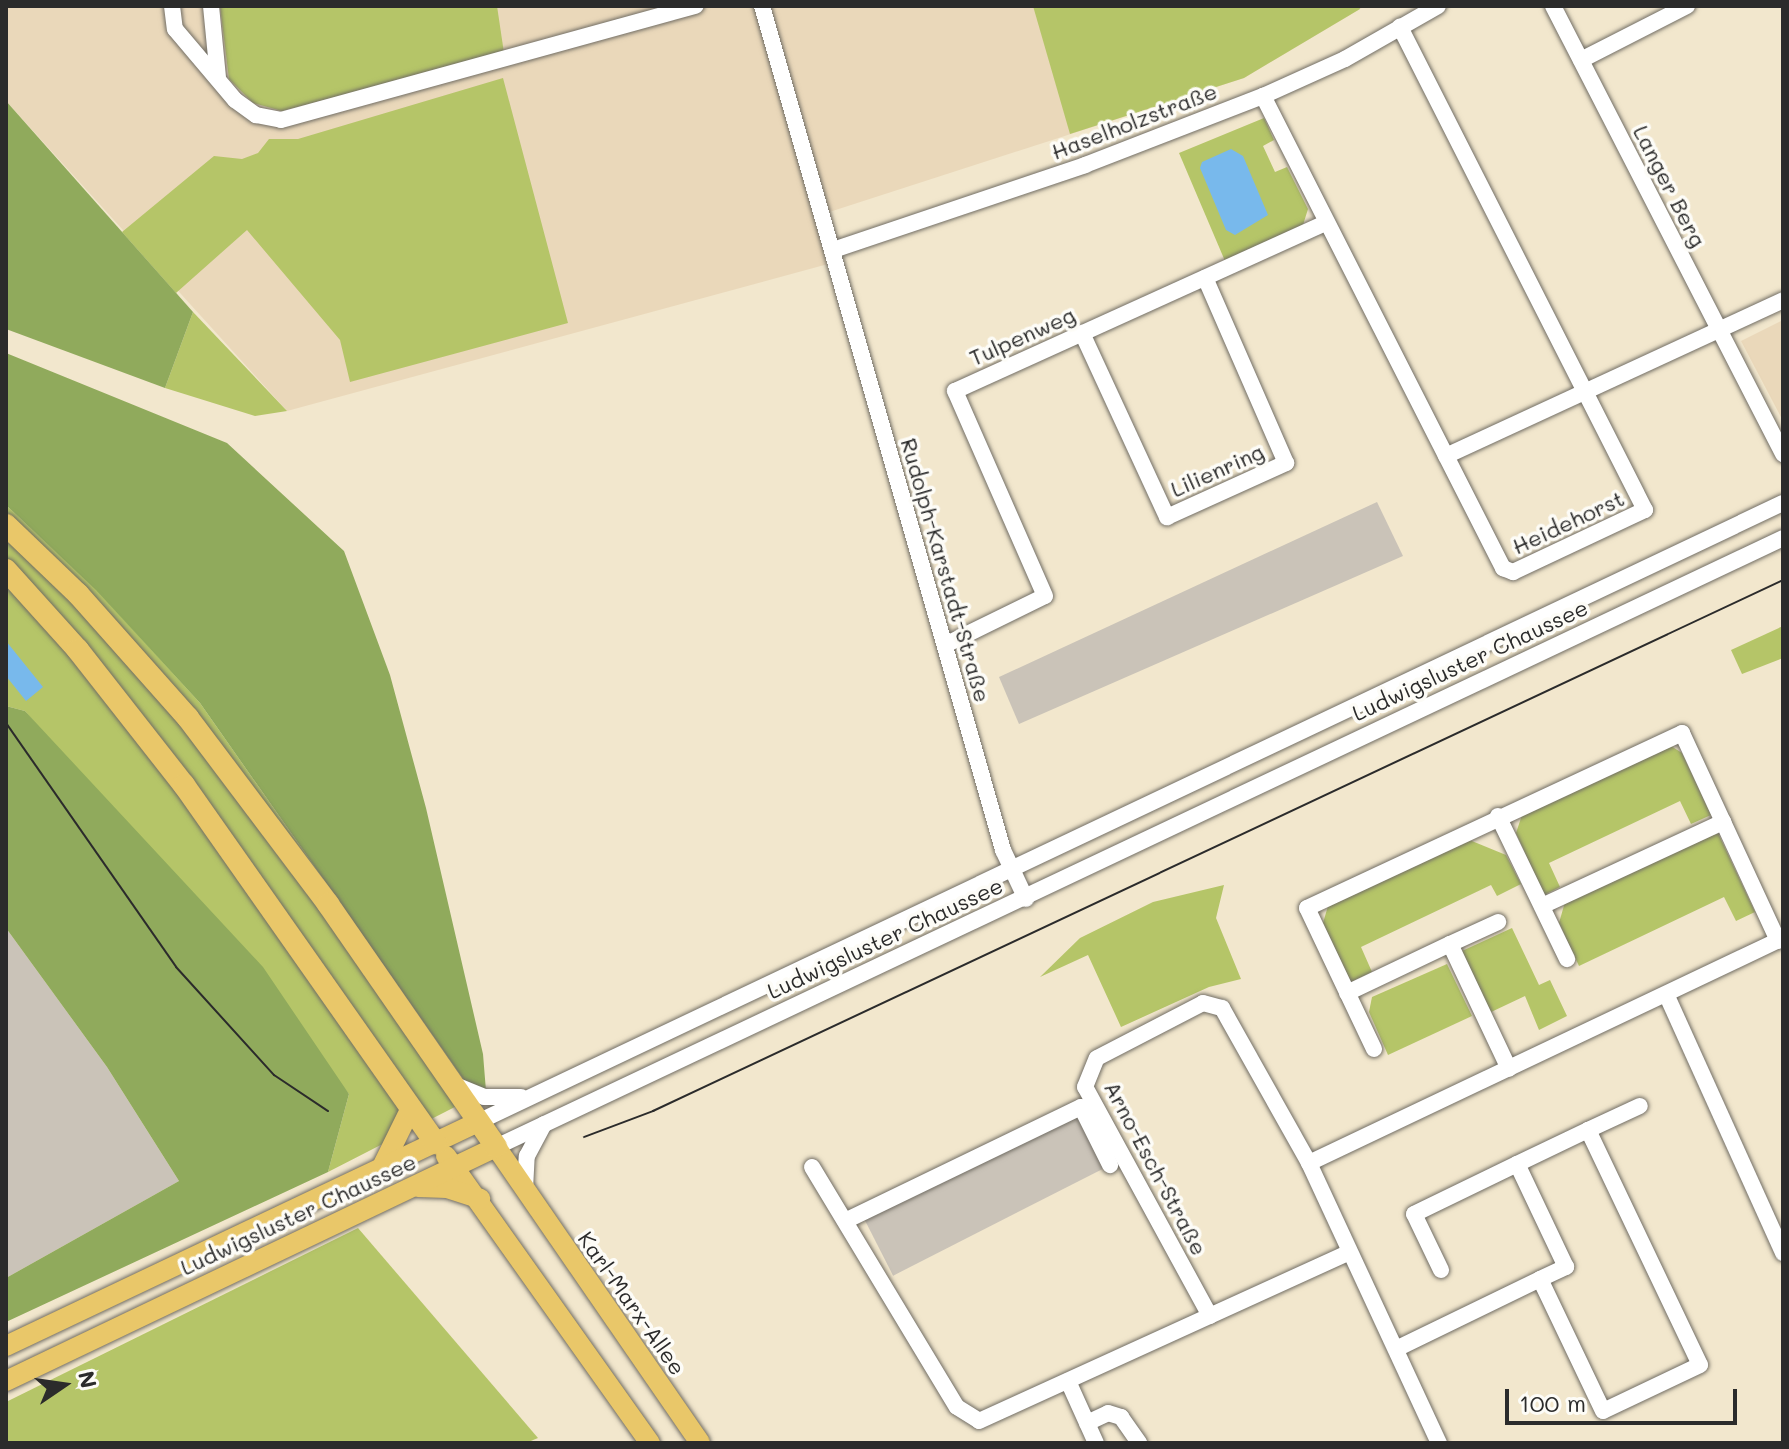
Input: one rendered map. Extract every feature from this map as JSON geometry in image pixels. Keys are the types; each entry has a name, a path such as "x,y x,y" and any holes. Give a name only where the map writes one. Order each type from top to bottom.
{"highway":[{"path":"6,525 78,594 188,718 319,892 496,1147"},
{"path":"6,570 78,650 184,785 436,1143"}],"main road":[{"path":"381,1169 411,1108"},
{"name":"Ludwigsluster Chaussee","path":"6,1346 478,1122"},
{"path":"436,1143 480,1199 650,1443"},
{"name":"Ludwigsluster Chaussee","path":"6,1381 496,1147"},
{"name":"Karl-Marx-Allee","path":"496,1147 700,1443"},
{"path":"406,1189 447,1188 480,1199"}],"street":[{"path":"172,6 175,29 256,115 292,119 696,6"},
{"path":"211,6 218,77"},
{"name":"Rudolph-Karstadt-Straße","path":"762,6 945,645 1012,870 1026,899"},
{"name":"Haselholzstraße","path":"833,250 1085,165 1263,96 1438,6"},
{"name":"Langer Berg","path":"1553,6 1783,454"},
{"path":"1581,60 1687,6"},
{"name":"Heidehorst","path":"1325,223 1503,568 1513,572 1645,510 1400,27"},
{"path":"1263,96 1325,223"},
{"name":"Tulpenweg","path":"945,645 1045,596 955,391 1325,223"},
{"name":"Lilienring","path":"1082,333 1167,517 1286,463 1205,278"},
{"path":"1446,456 1702,334 1719,332 1783,300"},
{"name":"Ludwigsluster Chaussee","path":"478,1122 1783,503"},
{"name":"Ludwigsluster Chaussee","path":"496,1147 1026,899 1783,538"},
{"path":"1309,1163 1667,996 1780,939 1682,733 1498,816 1307,908 1374,1049"},
{"path":"1498,816 1567,959"},
{"path":"1542,906 1723,822"},
{"path":"1347,993 1498,922"},
{"path":"1450,944 1509,1069"},
{"path":"1667,996 1783,1253"},
{"name":"Arno-Esch-Straße","path":"1210,1316 1085,1087 1097,1058 1203,1003 1222,1008 1309,1163 1439,1443"},
{"path":"452,1083 484,1097 530,1097"},
{"path":"1441,1270 1414,1214 1640,1106"},
{"path":"845,1221 1081,1107 1110,1165"},
{"path":"525,1189 527,1156 544,1124"},
{"path":"1540,1279 1603,1411 1700,1365 1588,1130"},
{"path":"1396,1349 1566,1267 1517,1164"},
{"path":"812,1167 957,1407 979,1421 1349,1252"},
{"path":"1068,1381 1096,1443"},
{"path":"1087,1423 1108,1413 1121,1417 1139,1443"}],"shaded area":[{"path":"6,6 1365,6 1244,78 817,216 828,264 287,411 6,101"},
{"path":"1783,320 1783,421 1741,341"},
{"path":"1377,502 1403,556 1019,724 999,677"},
{"path":"6,928 107,1067 179,1181 6,1278"},
{"path":"1081,1107 1111,1165 893,1276 864,1218"}],"green space":[{"path":"220,6 497,6 504,53 282,111 253,103 229,79"},
{"path":"1033,6 1359,6 1360,9 1244,78 1070,134"},
{"path":"503,78 568,323 350,382 340,340 247,230 176,293 122,232 214,156 242,159 258,153 269,139 298,139"},
{"path":"6,101 193,312 165,388 6,329"},
{"path":"1264,118 1274,140 1263,146 1275,172 1287,167 1308,209 1303,225 1225,261 1179,153"},
{"path":"193,312 287,411 255,416 165,388"},
{"path":"6,353 227,443 344,551 390,675 426,808 483,1054 486,1091 464,1080 200,703 96,590 6,505"},
{"path":"6,505 96,589 200,703 464,1080 486,1091 328,1172 349,1094 25,711 6,706"},
{"path":"1783,626 1783,658 1742,674 1731,650"},
{"path":"6,706 25,711 263,967 349,1094 328,1172 6,1322 6,1278 179,1181 107,1067 6,928"},
{"path":"1671,746 1682,753 1711,815 1691,824 1680,801 1549,863 1560,887 1544,895 1516,833 1522,815"},
{"path":"1718,833 1755,912 1736,921 1724,897 1579,966 1559,923 1565,902"},
{"path":"1467,839 1506,855 1521,884 1497,896 1491,885 1361,947 1372,972 1351,982 1323,923 1328,906"},
{"path":"1224,885 1216,918 1241,979 1209,987 1121,1027 1088,955 1040,977 1080,938 1153,902"},
{"path":"1512,928 1539,985 1550,980 1567,1016 1539,1030 1525,996 1489,1013 1462,951"},
{"path":"1447,964 1472,1016 1388,1055 1369,1012 1372,997"},
{"path":"358,1228 538,1438 526,1443 6,1443 6,1402"}],"water":[{"path":"1231,149 1243,156 1268,215 1235,235 1226,230 1200,168 1202,162"},
{"path":"6,641 43,687 26,701 6,676"}],"tram line":[{"path":"584,1137 653,1111 1783,580"},
{"path":"6,723 176,967 274,1075 328,1111"}]}
